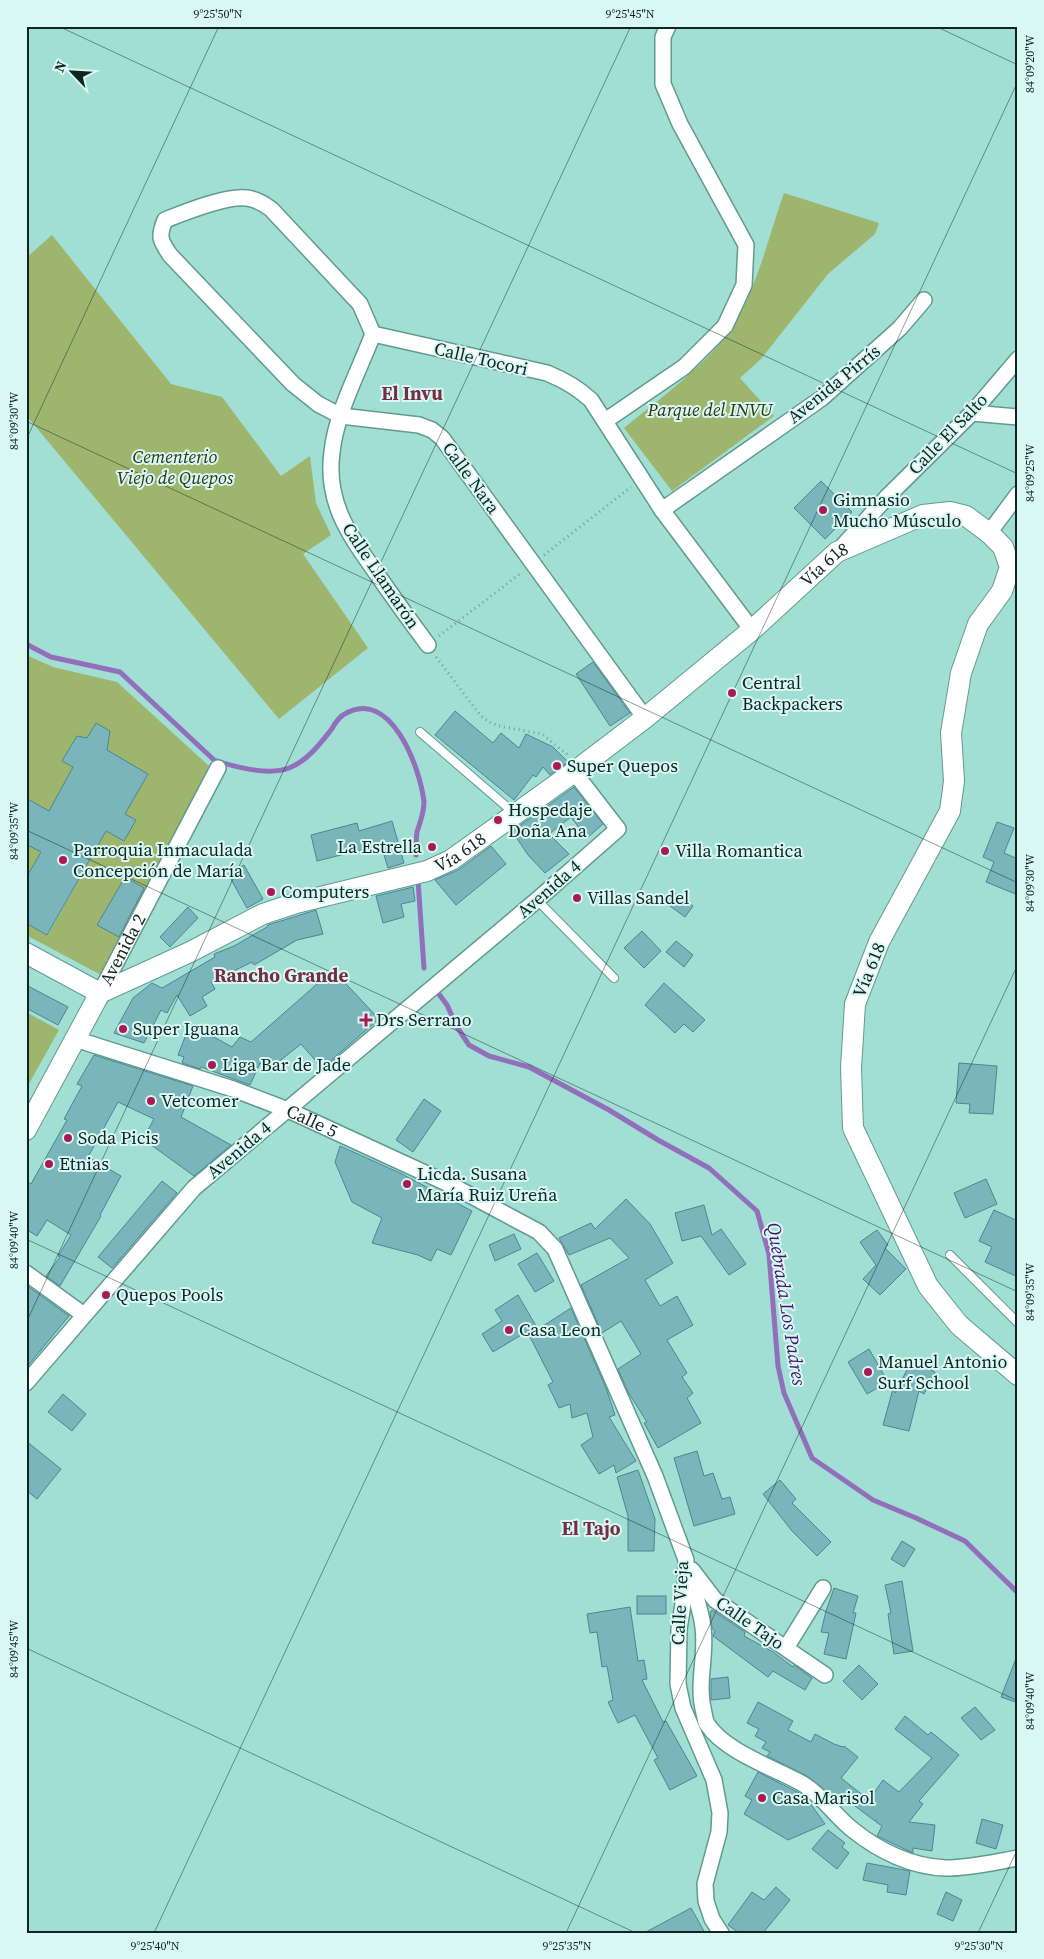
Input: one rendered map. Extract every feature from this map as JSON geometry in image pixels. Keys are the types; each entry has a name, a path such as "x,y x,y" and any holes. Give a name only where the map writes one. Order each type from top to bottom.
{"street":[{"path":"605,420 684,367 725,326 744,285 746,245 680,124 663,84 663,37 668,26"},
{"name":"Calle Nara","path":"373,334 360,304 272,209 258,200 246,197 231,198 165,220 159,233 170,255 293,384 318,404 341,416 419,425 432,430 442,438 645,718"},
{"name":"Avenida Pirrís","path":"662,510 822,398 894,334 924,300"},
{"name":"Calle Tocori","path":"373,334 547,374 566,381 579,389 591,400 662,510 752,630"},
{"name":"Calle Llamarón","path":"373,334 341,416 332,452 332,484 338,510 348,533 428,645"},
{"name":"Calle El Salto","path":"837,552 887,497 972,413 1018,359"},
{"path":"972,413 1018,417"},
{"path":"989,533 1018,494"},
{"name":"Vía 618","path":"100,993 190,952 264,914 296,903 428,870 451,860 645,718 752,630 837,552 923,515 950,512 966,516 989,533 1003,547 1010,567 1002,591 978,624 961,674 952,733 954,781 950,811 879,942 855,1004 851,1068 853,1128 928,1286 959,1325 1018,1375"},
{"name":"Avenida 2","path":"26,1130 218,768"},
{"name":"Avenida 4","path":"26,1383 194,1188 537,900 618,829 577,769"},
{"path":"26,953 100,993"},
{"name":"Calle 5","path":"75,1039 233,1089 288,1110 453,1186 539,1232"},
{"name":"Calle Vieja","path":"539,1232 555,1249 596,1340 655,1476 686,1560 685,1592 679,1629 678,1684 683,1708 714,1780 720,1813 719,1832 705,1884 706,1901 712,1919 722,1933"},
{"path":"26,1273 84,1315"},
{"path":"686,1560 703,1625 705,1649 700,1676 700,1700 707,1724 723,1741 759,1763 803,1784 821,1797 852,1829 885,1852 921,1864 946,1868 986,1864 1018,1858"},
{"name":"Calle Tajo","path":"686,1560 701,1584 715,1600 825,1675"},
{"path":"786,1648 823,1588"}],"lane":[{"path":"420,732 515,815"},
{"path":"537,900 614,978"},
{"path":"950,1255 1018,1323"}],"path":[{"path":"428,645 480,715 489,722 542,734 577,769"}],"green space":[{"name":"Parque del INVU","path":"784,193 879,223 875,234 828,274 761,359 740,378 774,416 672,491 624,428 685,378 726,336 736,321 751,290"},
{"name":"Cementerio Viejo de Quepos","path":"52,235 171,384 222,397 281,476 310,456 316,503 331,535 303,554 368,648 279,719 26,415 26,258"},
{"path":"26,655 53,667 117,682 210,767 103,976 26,935 26,923 48,935 106,831 124,841 136,820 66,781 65,809 26,878"},
{"path":"26,1012 59,1030 26,1089"}],"building":[{"name":"Gimnasio Mucho Músculo","path":"821,481 852,512 825,539 794,508"},
{"path":"593,662 630,713 610,726 576,674"},
{"path":"455,711 493,743 501,733 519,748 526,734 553,747 568,762 550,775 543,767 536,777 533,775 514,800 435,735"},
{"path":"96,723 110,731 107,750 148,774 125,814 136,820 124,841 106,831 47,935 26,923 26,878 41,852 26,844 26,798 49,811 73,767 62,761 77,736 87,738"},
{"path":"574,787 603,824 587,838 571,817 549,834 569,854 545,873 528,855 512,831"},
{"path":"392,821 404,863 388,868 381,845 317,861 311,835 357,823 359,831"},
{"path":"997,822 1014,828 1004,853 1018,859 1018,895 986,882 994,862 983,857"},
{"path":"491,846 506,864 456,905 435,880 458,870"},
{"path":"244,865 263,899 247,908 228,874"},
{"path":"125,877 144,888 119,937 97,925"},
{"path":"413,887 415,901 401,904 404,917 383,923 376,896"},
{"path":"673,892 693,906 685,917 666,903"},
{"path":"188,907 198,918 170,947 160,937"},
{"path":"316,910 323,934 297,940 254,965 252,962 211,982 215,989 202,997 207,1006 190,1016 177,995 167,1013 161,1010 144,1043 114,1033 133,998 152,983 162,988 215,957 214,954 234,946 268,925"},
{"path":"642,931 661,951 644,968 624,948"},
{"path":"676,941 693,955 684,967 666,952"},
{"path":"333,970 379,1019 322,1068 301,1044 267,1071 260,1063 250,1085 201,1067 200,1069 182,1063 184,1057 178,1055 190,1024 232,1047 240,1037 251,1042"},
{"path":"664,983 705,1020 693,1032 684,1024 675,1033 645,1005"},
{"path":"26,985 68,1007 58,1025 26,1008"},
{"path":"94,1055 193,1086 181,1117 231,1145 194,1176 143,1139 154,1119 118,1102 88,1157 121,1176 101,1216 60,1286 46,1276 60,1257 58,1256 71,1235 47,1220 37,1236 26,1229 26,1181 31,1184 67,1120 64,1119 82,1086 77,1084"},
{"path":"959,1063 997,1066 993,1114 969,1113 970,1104 956,1103"},
{"path":"424,1099 441,1111 413,1152 396,1140"},
{"path":"340,1146 400,1173 472,1211 451,1255 437,1249 431,1261 418,1255 372,1243 382,1218 352,1202 335,1162"},
{"path":"986,1179 997,1204 965,1218 954,1193"},
{"path":"162,1181 177,1193 112,1268 98,1257"},
{"path":"626,1199 650,1224 673,1263 645,1280 660,1306 677,1296 693,1325 667,1340 687,1373 682,1377 693,1393 687,1398 701,1423 658,1448 644,1423 647,1422 628,1392 618,1369 641,1354 621,1321 602,1333 581,1285 629,1258 610,1238 569,1255 559,1238 591,1223 595,1229"},
{"path":"704,1205 712,1235 721,1229 746,1264 729,1275 701,1236 682,1241 675,1213"},
{"path":"994,1210 1018,1221 1018,1277 985,1262 992,1247 979,1241"},
{"path":"877,1230 888,1245 885,1248 906,1269 880,1295 863,1279 876,1265 860,1242"},
{"path":"514,1234 521,1249 495,1261 489,1245"},
{"path":"537,1253 554,1281 535,1292 518,1264"},
{"path":"26,1285 69,1316 26,1368"},
{"name":"Casa Leon","path":"518,1295 536,1326 493,1352 482,1334 502,1321 495,1310"},
{"path":"571,1308 606,1388 615,1415 609,1417 636,1461 616,1473 614,1465 599,1474 581,1445 593,1437 587,1413 572,1418 570,1404 559,1408 548,1385 553,1382 529,1335"},
{"name":"Manuel Antonio Surf School","path":"869,1349 888,1382 867,1394 848,1362"},
{"path":"912,1360 935,1372 924,1394 919,1391 909,1431 883,1425 893,1389 895,1393"},
{"path":"63,1394 86,1414 72,1431 48,1412"},
{"path":"26,1441 61,1469 37,1499 26,1490"},
{"path":"697,1451 704,1476 713,1473 722,1499 730,1497 735,1514 694,1526 674,1458"},
{"path":"638,1470 655,1519 654,1551 628,1551 628,1516 617,1477"},
{"path":"780,1480 796,1499 792,1503 831,1542 817,1556 792,1531 763,1494"},
{"path":"902,1541 915,1549 904,1567 891,1559"},
{"path":"902,1581 913,1651 894,1654 888,1614 891,1613 885,1585"},
{"path":"834,1588 858,1596 853,1613 856,1613 846,1659 824,1654 829,1633 821,1632"},
{"path":"637,1596 666,1596 666,1614 637,1614"},
{"path":"630,1607 638,1661 644,1660 647,1679 642,1680 663,1722 666,1721 697,1776 670,1790 654,1760 658,1758 635,1715 618,1723 608,1702 613,1700 607,1666 602,1667 597,1632 590,1633 587,1614"},
{"path":"712,1610 745,1632 744,1636 773,1652 812,1678 805,1690 773,1671 768,1677 713,1636 715,1631 712,1628 710,1613"},
{"path":"1018,1657 1018,1703 1001,1697"},
{"path":"859,1665 878,1684 862,1700 843,1681"},
{"path":"728,1677 730,1698 711,1700 711,1679"},
{"path":"758,1702 793,1721 788,1730 811,1742 815,1734 834,1744 844,1746 858,1757 841,1778 869,1800 883,1780 899,1792 932,1758 895,1729 905,1716 928,1735 931,1732 959,1755 919,1801 923,1804 909,1822 935,1825 932,1851 913,1848 913,1853 877,1836 882,1826 876,1820 843,1797 840,1800 830,1795 807,1776 767,1756 770,1752 762,1748 766,1742 755,1736 759,1729 747,1723"},
{"path":"975,1707 995,1730 981,1740 961,1718"},
{"path":"758,1772 805,1796 825,1824 788,1840 744,1814 752,1800 745,1796"},
{"path":"982,1819 1003,1825 996,1849 976,1843"},
{"path":"828,1830 845,1843 842,1847 849,1853 837,1869 812,1849"},
{"path":"867,1863 910,1871 906,1895 887,1892 888,1885 863,1880"},
{"path":"776,1887 790,1900 763,1933 739,1933 728,1925 752,1892 764,1900"},
{"path":"946,1892 962,1900 953,1921 937,1914"},
{"path":"691,1908 705,1933 644,1933"}],"waterway":[{"name":"Quebrada Los Padres","path":"26,644 51,657 120,672 214,760 241,768 262,771 289,768 312,752 343,715 360,709 375,711 388,720 400,734 416,769 424,802 417,832 416,855"},
{"name":"Quebrada Los Padres","path":"418,880 424,968"},
{"name":"Quebrada Los Padres","path":"436,990 447,1005 457,1027 469,1045 489,1056 529,1067 609,1110 709,1168 757,1211 769,1254 778,1366 784,1393 812,1458 873,1500 965,1541 1018,1593"}],"place":[{"name":"Gimnasio Mucho Músculo","path":"823,510"},
{"name":"Central Backpackers","path":"732,693"},
{"name":"Super Quepos","path":"557,766"},
{"name":"Hospedaje Doña Ana","path":"498,820"},
{"name":"La Estrella","path":"432,847"},
{"name":"Villa Romantica","path":"665,851"},
{"name":"Parroquia Inmaculada Concepción de María","path":"63,860"},
{"name":"Computers","path":"271,892"},
{"name":"Villas Sandel","path":"577,898"},
{"name":"Drs Serrano","path":"366,1020"},
{"name":"Super Iguana","path":"123,1029"},
{"name":"Liga Bar de Jade","path":"212,1065"},
{"name":"Vetcomer","path":"151,1101"},
{"name":"Soda Picis","path":"68,1138"},
{"name":"Etnias","path":"49,1164"},
{"name":"Licda. Susana María Ruiz Ureña","path":"407,1184"},
{"name":"Quepos Pools","path":"106,1295"},
{"name":"Casa Leon","path":"509,1330"},
{"name":"Manuel Antonio Surf School","path":"868,1372"},
{"name":"Casa Marisol","path":"762,1798"}],"district":[{"name":"El Invu","path":"412,393"},
{"name":"Rancho Grande","path":"281,975"},
{"name":"El Tajo","path":"591,1528"}]}
